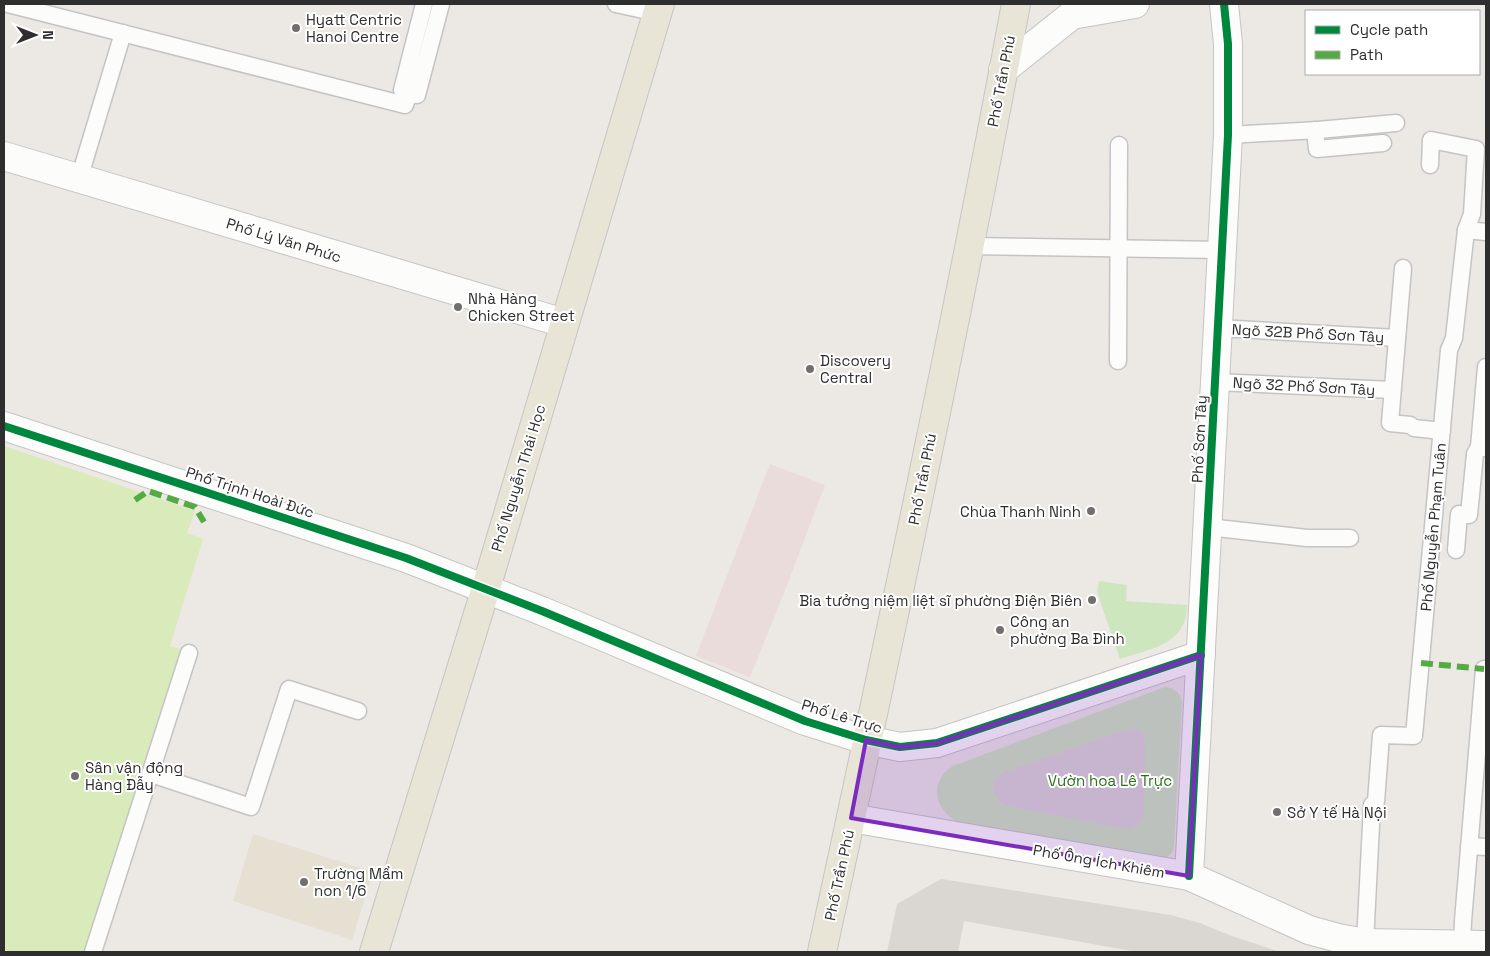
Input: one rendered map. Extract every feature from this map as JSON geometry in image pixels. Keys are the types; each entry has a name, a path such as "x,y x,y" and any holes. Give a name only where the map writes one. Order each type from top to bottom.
{"main road":[{"name":"Phố Trần Phú","path":"822,952 866,740 886,658 1016,4"},
{"name":"Phố Nguyễn Thái Học","path":"374,952 486,588 658,8"}],"street":[{"path":"1003,70 1067,9 1135,4"},
{"name":"Phố Sơn Tây","path":"1189,876 1228,135 1228,52 1224,4"},
{"name":"Phố Lý Văn Phức","path":"4,156 564,323"},
{"name":"Phố Trịnh Hoài Đức","path":"4,426 406,558 486,588"},
{"name":"Phố Lê Trực","path":"486,588 805,721 866,740 900,747 937,743 1201,654"},
{"name":"Phố Ông Ích Khiêm","path":"851,818 1189,876 1309,930 1338,938 1365,942 1474,945"}],"lane":[{"path":"8,4 404,105 408,95"},
{"path":"424,4 402,90 408,95 417,95 441,4"},
{"path":"616,4 658,8"},
{"path":"79,179 123,33"},
{"path":"1228,135 1396,123"},
{"path":"1315,130 1317,149 1383,143"},
{"name":"Phố Nguyễn Phạm Tuân","path":"1365,942 1372,805 1376,802 1381,735 1414,736 1449,350 1454,338 1466,230 1472,214 1476,149 1431,140 1430,165"},
{"path":"1118,360 1119,145"},
{"path":"1466,230 1486,232"},
{"path":"969,246 1222,250"},
{"path":"1403,268 1390,423 1410,424 1414,428 1442,431"},
{"name":"Ngõ 32B Phố Sơn Tây","path":"1218,328 1397,338"},
{"path":"1456,550 1459,514 1469,515 1475,454 1483,448 1486,367"},
{"name":"Ngõ 32 Phố Sơn Tây","path":"1216,382 1392,390"},
{"path":"1208,527 1307,538 1350,538"},
{"path":"93,952 190,653"},
{"path":"1474,945 1469,846 1483,721 1484,669 1486,669"},
{"path":"151,774 251,807 289,689 358,711"},
{"path":"1469,846 1486,847"}],"highlighted area":[{"path":"1201,655 1189,876 851,818 866,740 900,747 937,743"}],"shaded area":[{"path":"770,464 825,485 750,677 696,656"},
{"path":"1130,729 1137,729 1143,733 1145,742 1143,819 1129,829 1007,806 1000,802 993,792 995,779 1005,772"},
{"name":"Trường Mầm non 1/6","path":"253,834 373,872 352,940 233,901"},
{"path":"941,879 1171,915 1200,923 1280,952 1137,952 964,921 958,952 887,952 897,904"}],"green space":[{"name":"Sân vận động Hàng Đẫy","path":"4,446 195,511 187,533 203,539 170,646 187,651 86,952 4,952"},
{"path":"1099,581 1127,585 1126,601 1187,605 1181,629 1165,643 1120,659 1097,592"},
{"name":"Vườn hoa Lê Trực","path":"1165,687 1176,691 1182,702 1174,847 1172,853 1168,856 1164,858 964,825 950,817 942,808 937,795 937,788 942,776 953,766"}],"marked path":[{"path":"135,500 148,491 195,507 204,522"},
{"path":"1421,663 1484,669"}],"cycle path":[{"path":"1189,876 1228,135 1228,44 1224,4"},
{"path":"4,426 406,558 542,611 805,721 866,740 900,747 937,743 1201,655"}],"place":[{"name":"Hyatt Centric Hanoi Centre","path":"296,28"},
{"name":"Nhà Hàng Chicken Street","path":"458,307"},
{"name":"Discovery Central","path":"810,369"},
{"name":"Chùa Thanh Ninh","path":"1091,511"},
{"name":"Bia tưởng niệm liệt sĩ phường Điện Biên","path":"1092,600"},
{"name":"Công an phường Ba Đình","path":"1000,630"},
{"name":"Sân vận động Hàng Đẫy","path":"75,776"},
{"name":"Sở Y tế Hà Nội","path":"1277,812"},
{"name":"Trường Mầm non 1/6","path":"304,882"}]}
